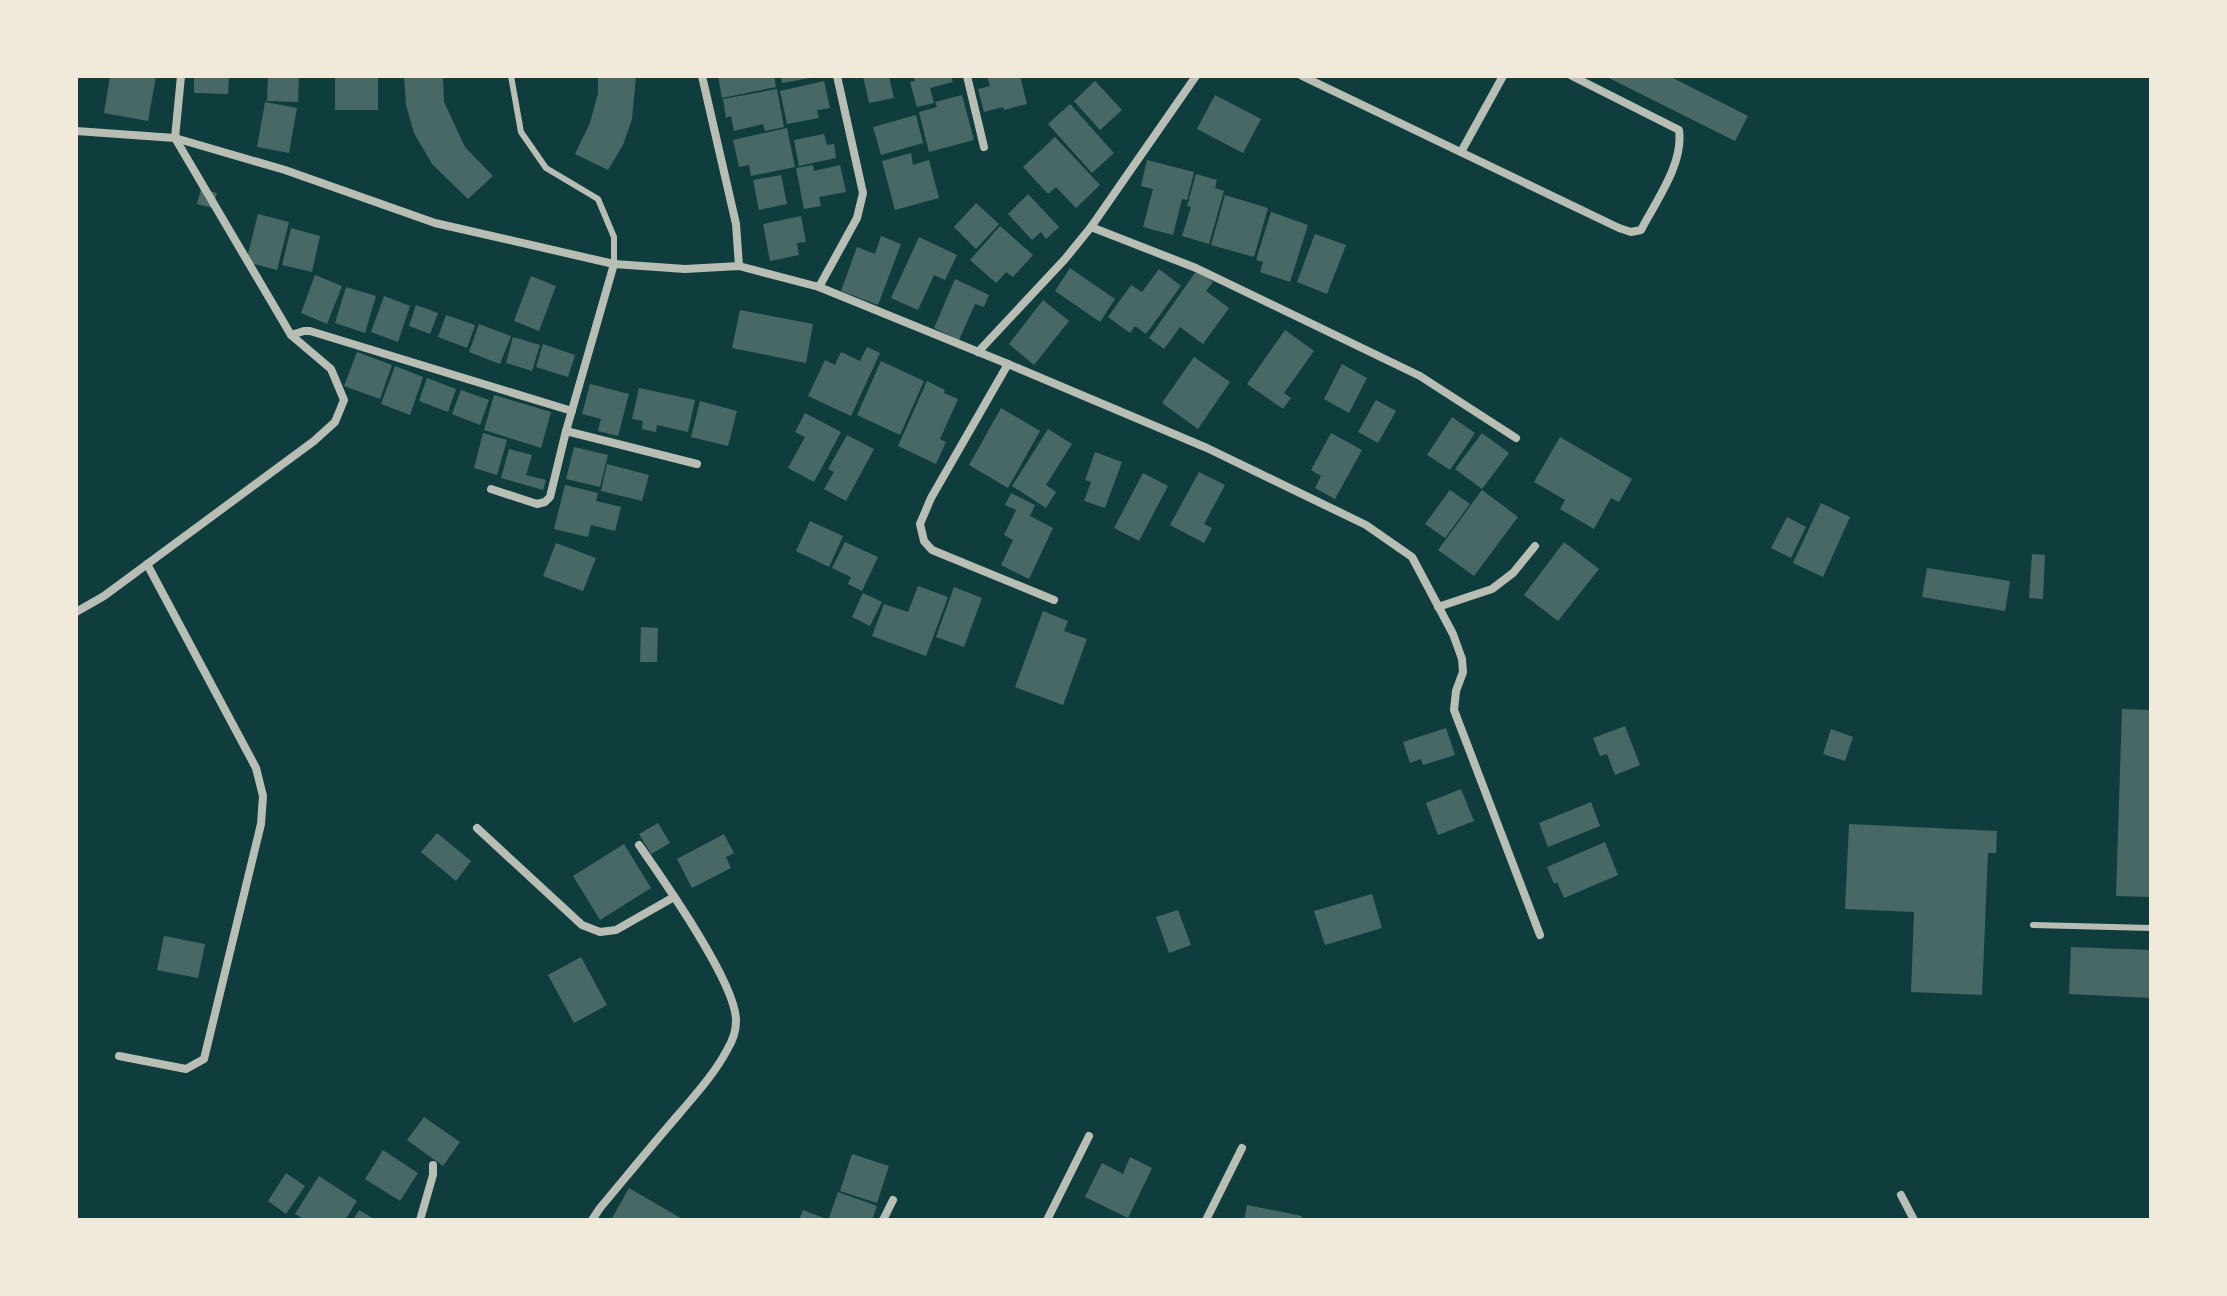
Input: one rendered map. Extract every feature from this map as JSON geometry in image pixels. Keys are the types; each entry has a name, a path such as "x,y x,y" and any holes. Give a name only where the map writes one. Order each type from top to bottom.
{"street":[{"path":"76,612 104,596 314,441 335,422 344,400 331,369 291,335 175,138 181,76"},
{"path":"702,76 736,224 739,266"},
{"path":"819,287 857,218 863,193 837,76"},
{"path":"967,76 984,147"},
{"path":"978,352 1091,227 1196,76"},
{"path":"1302,76 1619,228 1631,232 1641,230 1678,159 1681,142 1679,130 1572,76"},
{"path":"1461,152 1503,76"},
{"path":"76,131 175,138 285,170 435,223 614,264 685,269 739,266 819,287 1207,448 1366,525 1412,557 1453,634 1463,672 1456,691 1454,710 1540,935"},
{"path":"1091,227 1196,268 1420,376 1516,438"},
{"path":"491,489 537,504 550,497 614,264"},
{"path":"291,335 310,331 572,411"},
{"path":"1008,364 931,498 920,524 924,541 932,550 1054,600"},
{"path":"566,431 697,464"},
{"path":"1438,607 1492,589 1513,573 1535,546"},
{"path":"119,1056 186,1069 204,1059 261,824 263,796 256,768 147,564"},
{"path":"477,828 582,925 600,932 616,930 674,897"},
{"path":"592,1220 704,1084 728,1050 734,1035 735,1009 726,988 674,897 639,845"},
{"path":"1047,1220 1089,1136"},
{"path":"1206,1220 1242,1148"},
{"path":"420,1220 433,1165"},
{"path":"1901,1195 1914,1220"},
{"path":"883,1220 893,1200"}],"lane":[{"path":"511,76 521,132 546,168 598,199 614,237 614,264"},
{"path":"2033,925 2151,928"}],"building":[{"path":"110,76 156,76 148,121 104,113"},
{"path":"194,76 229,76 228,94 194,93"},
{"path":"268,76 299,76 298,102 267,101"},
{"path":"335,76 378,76 378,110 335,110"},
{"path":"404,76 443,76 444,102 465,147 493,176 468,199 432,164 414,133 406,105"},
{"path":"598,76 636,76 632,119 623,145 608,170 575,154 590,123 598,93"},
{"path":"718,76 774,76 776,87 722,98"},
{"path":"781,76 810,76 810,78 782,83"},
{"path":"863,76 889,76 894,98 869,103"},
{"path":"913,76 951,76 953,82 930,88 934,103 917,107 910,82 915,81"},
{"path":"987,76 1020,76 1027,104 984,112 978,89 990,86"},
{"path":"1605,76 1669,76 1748,116 1735,141"},
{"path":"824,81 830,108 817,110 819,118 787,124 780,91"},
{"path":"1095,81 1122,110 1100,130 1074,101"},
{"path":"777,89 784,127 765,131 763,124 734,131 731,116 726,118 723,99"},
{"path":"962,95 974,140 929,152 919,112 937,107 935,102"},
{"path":"1215,95 1261,119 1243,153 1197,129"},
{"path":"265,102 297,108 289,153 257,147"},
{"path":"1070,104 1114,153 1092,173 1048,124"},
{"path":"916,115 923,143 881,155 873,127"},
{"path":"787,128 795,167 751,176 749,165 739,167 733,140"},
{"path":"824,134 827,145 834,144 836,158 799,166 794,140"},
{"path":"1055,137 1100,185 1076,208 1056,187 1048,194 1023,167"},
{"path":"911,153 913,165 929,160 939,198 895,210 882,161"},
{"path":"1147,160 1194,172 1187,200 1182,199 1173,235 1143,227 1153,189 1141,186"},
{"path":"813,165 814,171 840,165 846,192 819,197 821,206 804,209 796,168"},
{"path":"1196,174 1217,180 1215,188 1224,191 1209,244 1182,236"},
{"path":"781,175 787,204 759,210 753,180"},
{"path":"201,189 217,193 213,208 197,204"},
{"path":"1028,194 1059,227 1046,239 1041,232 1032,240 1008,214"},
{"path":"1225,195 1268,208 1254,257 1211,245"},
{"path":"976,203 999,224 976,249 954,227"},
{"path":"1271,212 1308,225 1290,282 1260,272 1263,262 1256,260"},
{"path":"258,214 289,222 277,270 246,262"},
{"path":"801,216 806,242 797,243 799,255 770,261 763,224"},
{"path":"1000,226 1033,255 1013,277 1006,272 996,283 970,260"},
{"path":"291,228 320,236 312,272 282,265"},
{"path":"1315,234 1346,245 1327,294 1297,282"},
{"path":"881,236 901,244 878,305 841,291 857,247 875,254"},
{"path":"919,237 957,255 945,280 934,275 918,310 891,298"},
{"path":"1070,268 1115,299 1100,322 1055,291"},
{"path":"1159,269 1181,286 1146,334 1135,326 1130,333 1108,317 1131,285 1142,292"},
{"path":"1197,270 1213,282 1206,291 1229,308 1203,344 1180,327 1164,349 1149,338"},
{"path":"315,275 342,286 327,324 301,313"},
{"path":"531,276 556,286 539,331 514,321"},
{"path":"955,279 989,295 984,307 975,304 959,340 934,328"},
{"path":"346,287 376,296 365,333 335,323"},
{"path":"384,296 410,306 398,342 371,332"},
{"path":"1043,300 1069,321 1034,365 1009,344"},
{"path":"416,305 438,313 430,334 409,326"},
{"path":"740,310 813,324 806,363 732,348"},
{"path":"446,315 475,325 467,348 438,337"},
{"path":"479,324 511,336 500,364 469,352"},
{"path":"1285,330 1314,351 1284,393 1291,398 1283,409 1247,384"},
{"path":"513,337 540,345 532,371 506,363"},
{"path":"543,344 575,355 568,377 536,367"},
{"path":"867,347 880,353 851,416 808,396 825,360 835,365 841,352 860,361"},
{"path":"357,352 392,365 380,399 344,386"},
{"path":"1194,357 1230,382 1198,429 1162,403"},
{"path":"881,361 924,381 900,435 857,415"},
{"path":"1342,364 1367,378 1349,413 1324,399"},
{"path":"395,366 423,377 410,415 381,404"},
{"path":"427,378 456,389 448,412 419,401"},
{"path":"927,381 958,399 940,439 946,442 936,464 898,446"},
{"path":"590,384 629,394 618,436 598,431 601,419 582,414"},
{"path":"639,388 695,400 688,432 657,425 656,432 642,429 643,421 632,419"},
{"path":"461,390 489,400 480,425 452,414"},
{"path":"494,395 551,412 541,448 484,430"},
{"path":"1376,400 1396,411 1378,443 1358,432"},
{"path":"700,401 737,411 728,446 691,437"},
{"path":"1001,408 1040,431 1008,488 969,465"},
{"path":"805,413 841,432 814,482 788,468 805,437 795,432"},
{"path":"1452,417 1475,433 1450,470 1427,455"},
{"path":"1048,429 1072,444 1046,485 1056,492 1046,508 1012,486"},
{"path":"483,433 507,440 497,475 474,468"},
{"path":"1331,433 1362,450 1335,499 1315,488 1321,476 1311,470"},
{"path":"1482,433 1509,453 1482,489 1455,469"},
{"path":"847,435 874,449 846,501 824,489 834,472 828,469"},
{"path":"1560,437 1632,479 1619,502 1611,498 1594,529 1560,509 1565,500 1534,482"},
{"path":"574,447 608,455 600,487 566,479"},
{"path":"509,449 532,455 526,475 546,480 543,490 501,478"},
{"path":"1095,452 1122,462 1105,508 1084,501 1091,482 1085,480"},
{"path":"607,464 649,475 642,501 601,491"},
{"path":"1199,472 1225,485 1204,524 1212,528 1204,543 1170,525"},
{"path":"1143,473 1168,486 1139,541 1114,528"},
{"path":"565,485 598,493 596,501 621,507 615,531 591,525 588,537 554,529"},
{"path":"1450,490 1470,504 1445,538 1425,524"},
{"path":"1482,490 1518,517 1474,576 1438,550"},
{"path":"1011,493 1035,505 1030,516 1053,528 1029,579 1001,565 1013,540 1004,535 1016,510 1005,505"},
{"path":"1821,503 1850,517 1823,577 1793,563"},
{"path":"1787,517 1806,527 1791,558 1771,548"},
{"path":"810,521 843,536 829,567 796,551"},
{"path":"845,542 878,557 862,591 848,584 851,577 832,568"},
{"path":"1564,542 1599,569 1558,621 1524,595"},
{"path":"556,543 596,558 583,591 543,576"},
{"path":"2032,554 2045,555 2043,599 2029,598"},
{"path":"1927,568 2010,581 2005,611 1922,597"},
{"path":"918,586 948,597 926,656 872,636 884,604 908,612"},
{"path":"954,587 982,598 964,647 936,637"},
{"path":"863,593 882,602 870,626 852,617"},
{"path":"1043,611 1068,621 1064,631 1087,639 1063,705 1015,687"},
{"path":"641,627 658,628 657,662 640,662"},
{"path":"2122,709 2151,710 2151,897 2116,896"},
{"path":"1625,726 1640,765 1615,775 1607,754 1600,756 1593,738"},
{"path":"1446,728 1455,755 1423,765 1421,759 1410,763 1403,742"},
{"path":"1831,729 1853,737 1845,761 1823,754"},
{"path":"1461,789 1474,821 1438,835 1426,803"},
{"path":"1591,802 1600,826 1548,847 1539,823"},
{"path":"658,823 670,843 651,854 639,834"},
{"path":"1849,824 1997,831 1996,853 1988,853 1982,995 1911,992 1914,912 1845,909"},
{"path":"437,833 471,861 456,881 421,852"},
{"path":"724,834 734,853 726,857 731,868 692,888 677,859"},
{"path":"1605,842 1618,875 1564,898 1547,867"},
{"path":"624,844 651,888 600,920 573,876"},
{"path":"1372,894 1382,928 1325,945 1314,911"},
{"path":"1178,910 1191,945 1169,953 1156,917"},
{"path":"164,936 205,944 198,978 157,970"},
{"path":"2071,947 2151,950 2151,998 2069,994"},
{"path":"581,957 607,1005 574,1023 548,975"},
{"path":"424,1117 460,1142 443,1166 407,1140"},
{"path":"383,1150 418,1173 400,1201 365,1179"},
{"path":"852,1154 889,1166 877,1203 840,1191"},
{"path":"1130,1157 1152,1168 1128,1218 1085,1197 1102,1163 1123,1174"},
{"path":"286,1173 305,1186 286,1214 268,1201"},
{"path":"319,1176 357,1201 345,1220 305,1220 295,1214"},
{"path":"629,1188 684,1220 611,1220"},
{"path":"838,1192 877,1206 872,1220 829,1218"},
{"path":"1247,1205 1302,1216 1301,1220 1244,1220"},
{"path":"359,1210 376,1220 353,1220"},
{"path":"803,1210 829,1220 799,1220"}]}
